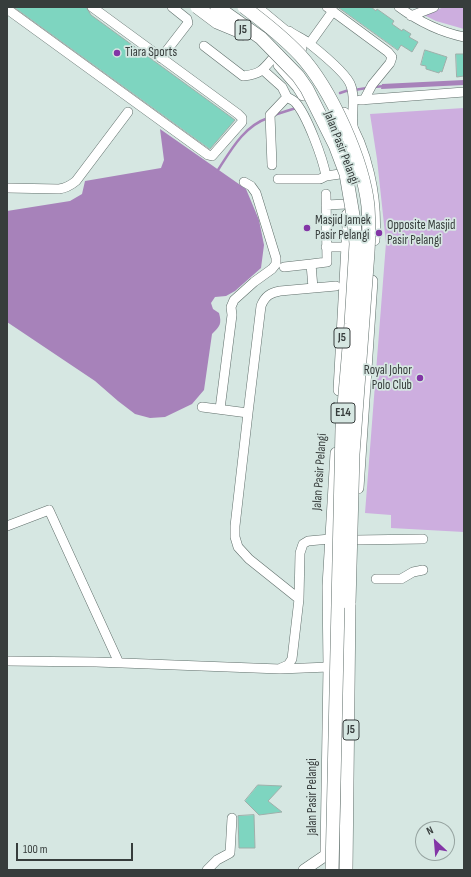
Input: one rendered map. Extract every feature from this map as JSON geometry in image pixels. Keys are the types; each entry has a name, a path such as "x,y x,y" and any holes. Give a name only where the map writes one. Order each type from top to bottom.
{"highway":[{"path":"196,7 217,22 239,32 262,38"},
{"name":"E14","path":"217,7 262,38 298,76 307,89 325,122 346,174 354,221 356,244 342,429 332,870"},
{"name":"E14","path":"244,7 273,29 300,55 316,75 342,123 360,169 368,205 368,252 353,454 347,702 347,870"}],"main road":[{"name":"Jalan Pasir Pelangi","path":"209,7 249,35 273,58 298,87 325,137 340,174 347,204 348,228 328,586 329,667 326,870"},
{"name":"Jalan Pasir Pelangi","path":"256,7 290,36 316,67 346,116 354,133 367,170 372,190 376,221 370,325 362,423 356,540 347,870"},
{"path":"304,870 326,855"}],"street":[{"path":"7,9 208,156 212,156 242,122 242,118 92,7"},
{"path":"399,7 411,16 442,31 464,37"},
{"path":"411,16 434,7"},
{"path":"161,58 188,23 187,19 177,9"},
{"path":"310,43 330,9 388,52 392,57 390,63 359,100 351,116 354,133"},
{"path":"274,21 310,43 343,74 351,84 359,100"},
{"path":"204,46 243,76 256,74 263,70 273,58"},
{"path":"263,70 282,87 287,97 294,101 302,112 324,164 326,176"},
{"path":"359,100 464,92"},
{"path":"272,165 270,115 287,97"},
{"path":"7,188 59,189 71,185 76,181 128,112"},
{"path":"278,179 320,179 326,176 340,174"},
{"path":"220,409 232,315 231,307 234,300 276,264 276,258 256,193 251,186 244,182"},
{"path":"284,267 326,262 326,194"},
{"path":"326,205 347,204"},
{"path":"326,247 347,247"},
{"path":"311,264 313,288"},
{"path":"299,599 249,559 238,547 234,526 261,306 264,299 273,293 336,286"},
{"path":"202,408 248,413"},
{"path":"7,526 49,510 119,663"},
{"path":"280,669 288,665 292,659 299,599 300,553 303,544 308,541 330,539 423,539"},
{"path":"376,579 401,579 413,572 423,570"},
{"path":"7,661 119,663 280,669 329,667"},
{"path":"207,870 216,860 230,853 232,818"}],"shaded area":[{"path":"444,7 464,7 464,29 436,21 424,15"},
{"path":"464,80 464,85 381,89 382,84"},
{"name":"Royal Johor Polo Club","path":"464,108 464,532 391,528 391,515 365,513 386,243 377,159 370,114"},
{"path":"160,129 246,189 259,220 264,245 261,268 235,291 226,296 215,297 211,303 213,309 219,313 220,322 219,327 212,334 204,390 192,404 165,417 150,418 135,414 95,381 7,322 7,211 70,201 82,194 85,181 161,168 164,160"}],"building":[{"path":"14,7 86,7 91,15 235,120 210,149"},
{"path":"338,7 371,7 376,11 377,9 394,21 392,24 402,31 403,29 411,34 409,37 418,42 412,52 401,45 398,50"},
{"path":"425,50 447,57 442,72 440,71 439,73 426,69 426,66 421,65"},
{"path":"456,54 464,54 464,76 457,77"},
{"path":"258,785 282,786 268,801 282,812 259,815 245,801"},
{"path":"254,815 255,848 239,848 238,816"}],"waterway":[{"path":"374,87 385,86"},
{"path":"354,90 367,88"},
{"path":"340,93 349,90"},
{"path":"274,115 296,108"},
{"path":"218,170 233,147 245,133 259,122 268,118"}],"place":[{"name":"Tiara Sports","path":"117,53"},
{"name":"Masjid Jamek Pasir Pelangi","path":"307,228"},
{"name":"Opposite Masjid Pasir Pelangi","path":"379,233"},
{"name":"Royal Johor Polo Club","path":"420,378"}]}
